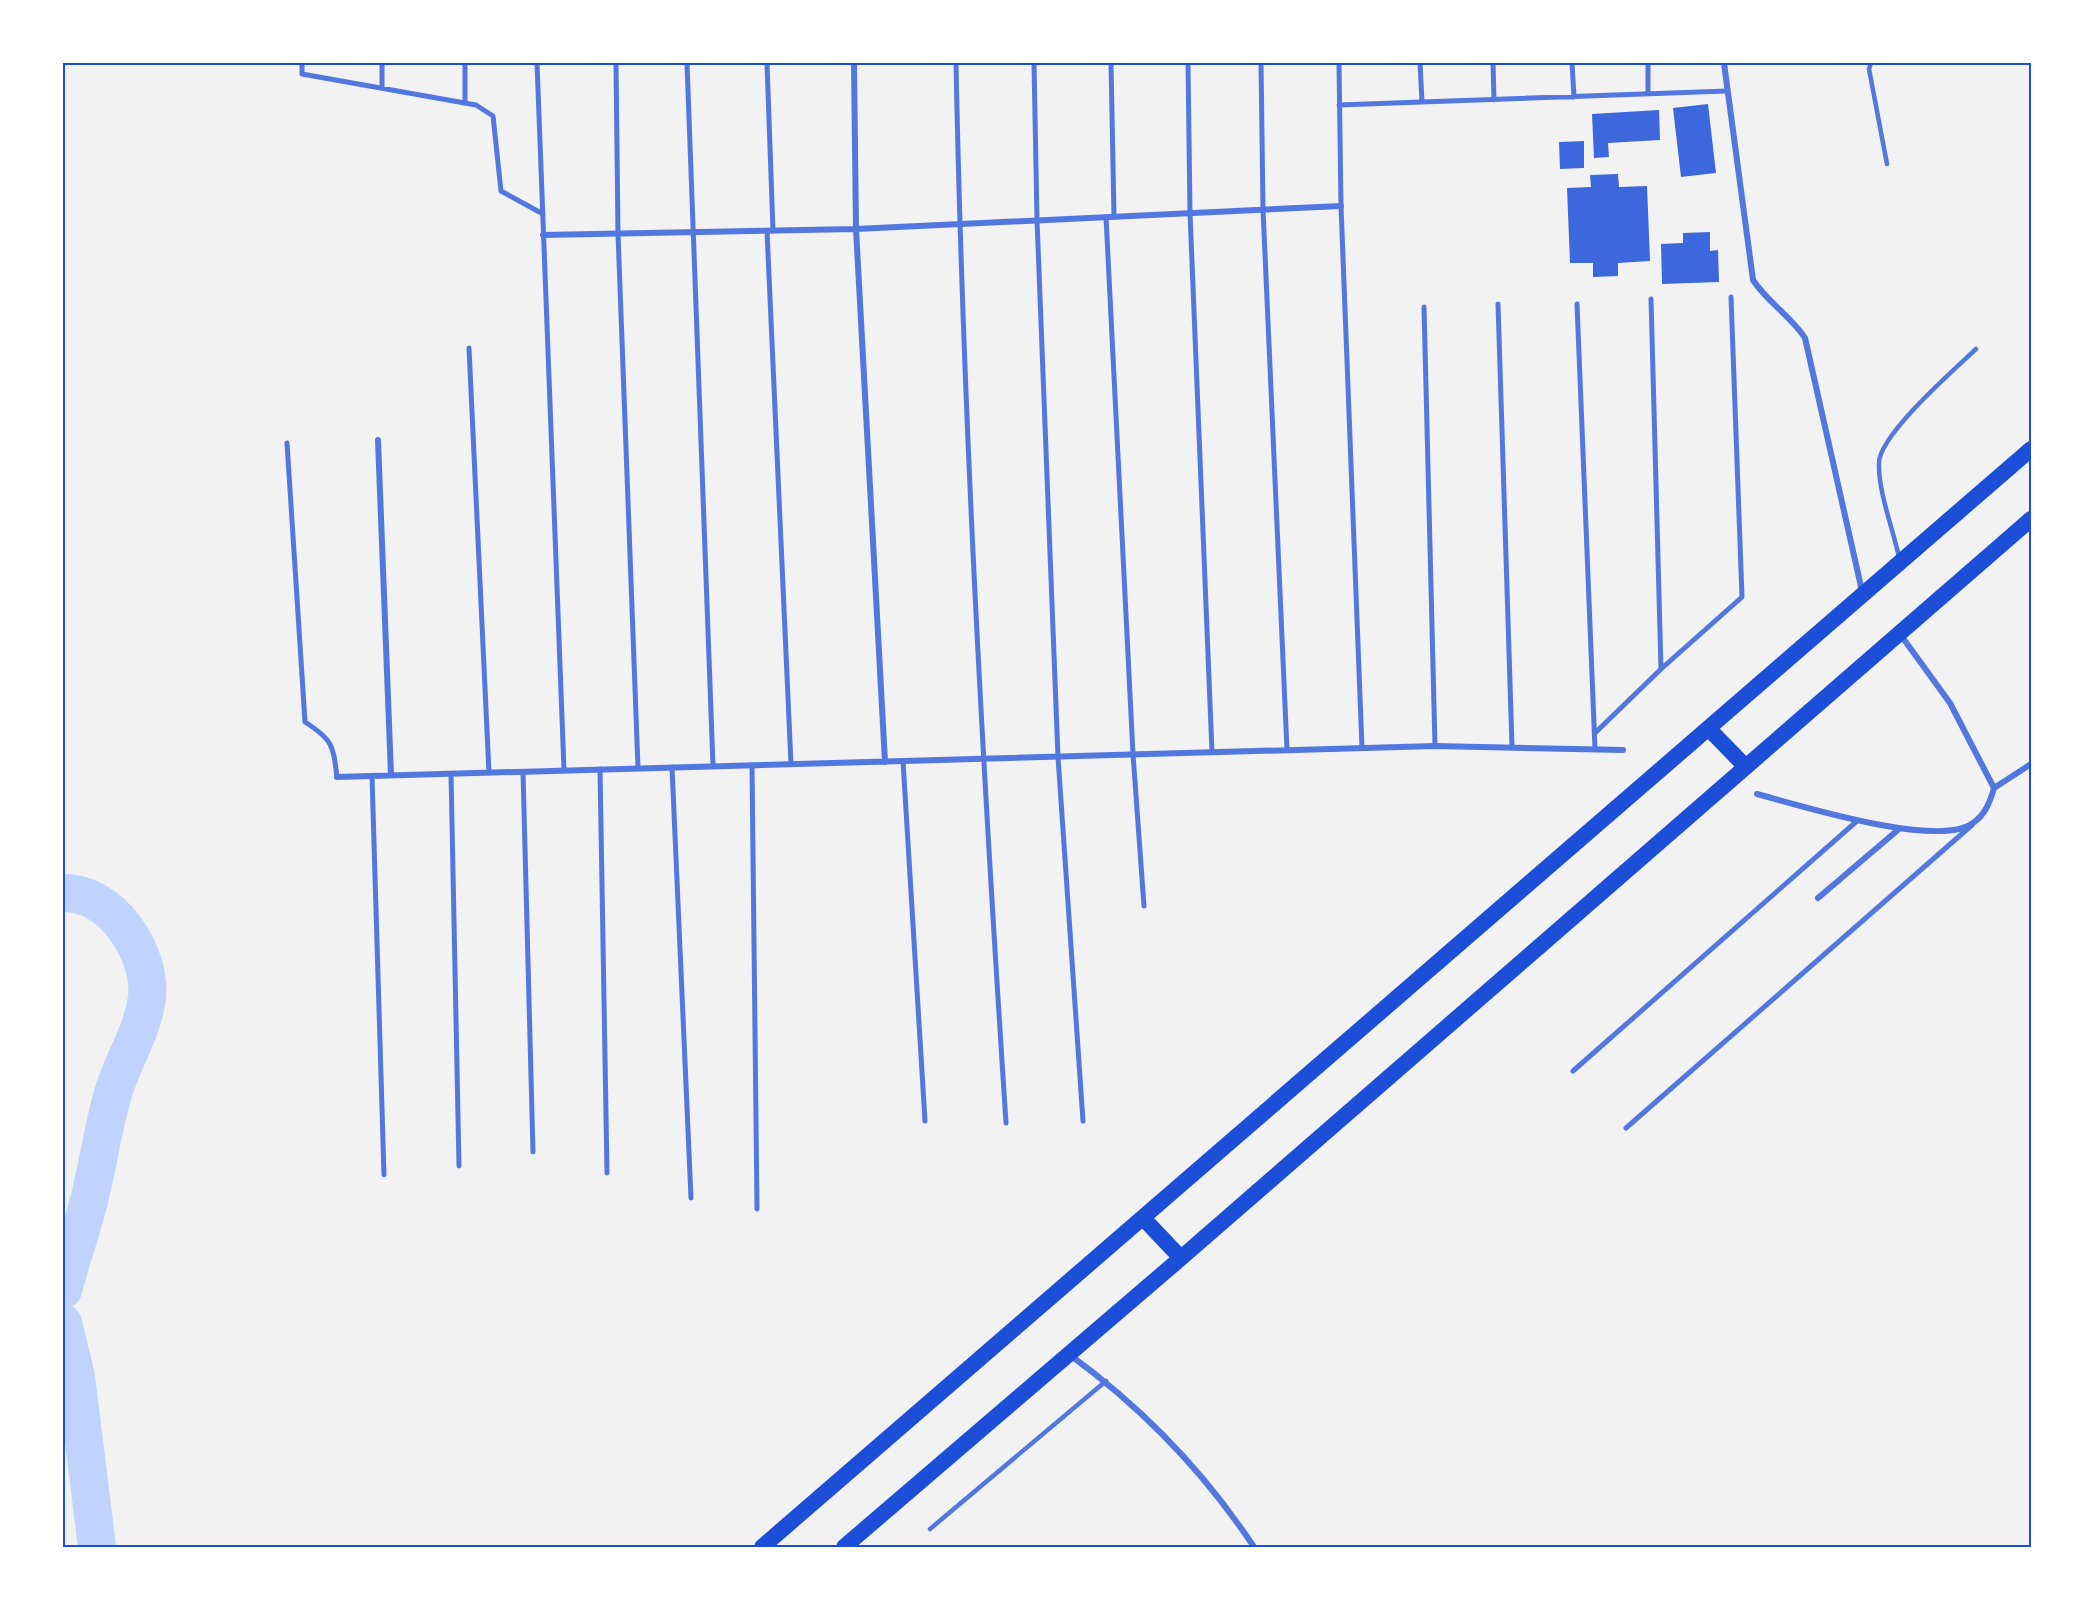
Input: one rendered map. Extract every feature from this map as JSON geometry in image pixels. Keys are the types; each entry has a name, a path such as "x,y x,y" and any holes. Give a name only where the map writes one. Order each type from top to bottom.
{"highway":[{"path":"762,1547 2031,449"},
{"path":"844,1547 1070,1355 2031,519"},
{"path":"1709,729 1746,767"},
{"path":"1143,1218 1181,1258"}],"street":[{"path":"302,63 302,74 476,105 493,116 501,191 543,214"},
{"path":"382,63 382,88"},
{"path":"465,63 465,102"},
{"path":"537,63 564,770"},
{"path":"616,63 618,234 638,768"},
{"path":"687,63 713,766"},
{"path":"767,63 770,231 791,764"},
{"path":"854,63 856,229 885,762"},
{"path":"956,63 959,223 982,759 1006,1123"},
{"path":"1034,63 1037,220 1058,757 1083,1121"},
{"path":"1111,63 1110,217 1133,754 1144,906"},
{"path":"1188,63 1190,213 1212,752"},
{"path":"1261,63 1263,209 1287,750"},
{"path":"1339,63 1341,206 1362,748"},
{"path":"1420,63 1422,102"},
{"path":"1493,63 1494,100"},
{"path":"1572,63 1574,97"},
{"path":"1648,63 1648,94"},
{"path":"1724,63 1753,280 1770,304 1797,326 1805,339 1863,595"},
{"path":"1339,105 1727,91"},
{"path":"543,235 856,229 1341,206"},
{"path":"1595,733 1661,669 1742,597 1731,297"},
{"path":"1651,299 1661,669"},
{"path":"1498,304 1512,746"},
{"path":"1577,304 1595,749"},
{"path":"1424,308 1435,746"},
{"path":"469,348 489,772"},
{"path":"378,440 391,775"},
{"path":"287,443 305,722 321,732 333,748 337,777 1435,746 1623,750"},
{"path":"1899,634 1950,703 1994,788"},
{"path":"903,761 925,1121"},
{"path":"1626,1128 1972,825 1989,805 1994,788 2031,764"},
{"path":"752,765 757,1209"},
{"path":"672,767 691,1198"},
{"path":"600,770 607,1173"},
{"path":"524,772 534,1152"},
{"path":"451,774 459,1166"},
{"path":"372,776 384,1175"},
{"path":"1757,794 1857,821 1899,829 1948,830 1972,825"},
{"path":"1573,1071 1857,821"},
{"path":"1818,898 1899,829"},
{"path":"1070,1355 1106,1381 1147,1418 1223,1503 1254,1547"}],"lane":[{"path":"1871,63 1869,69 1887,164"},
{"path":"1901,562 1878,460 1888,441 1921,401 1976,349"},
{"path":"930,1529 1106,1381"}],"building":[{"path":"1708,104 1716,173 1681,177 1673,108"},
{"path":"1659,110 1660,140 1608,143 1609,157 1594,158 1592,114"},
{"path":"1584,141 1584,168 1560,169 1559,142"},
{"path":"1618,174 1619,187 1647,186 1650,261 1618,263 1618,276 1593,277 1593,263 1570,263 1567,188 1591,187 1590,175"},
{"path":"1710,232 1710,251 1718,250 1719,282 1662,284 1661,244 1683,243 1683,233"}],"waterway":[{"path":"63,893 81,895 97,902 112,913 135,944 143,962 147,980 147,998 141,1024 112,1097 91,1194 63,1290"},
{"path":"63,1323 76,1377 97,1547"}]}
